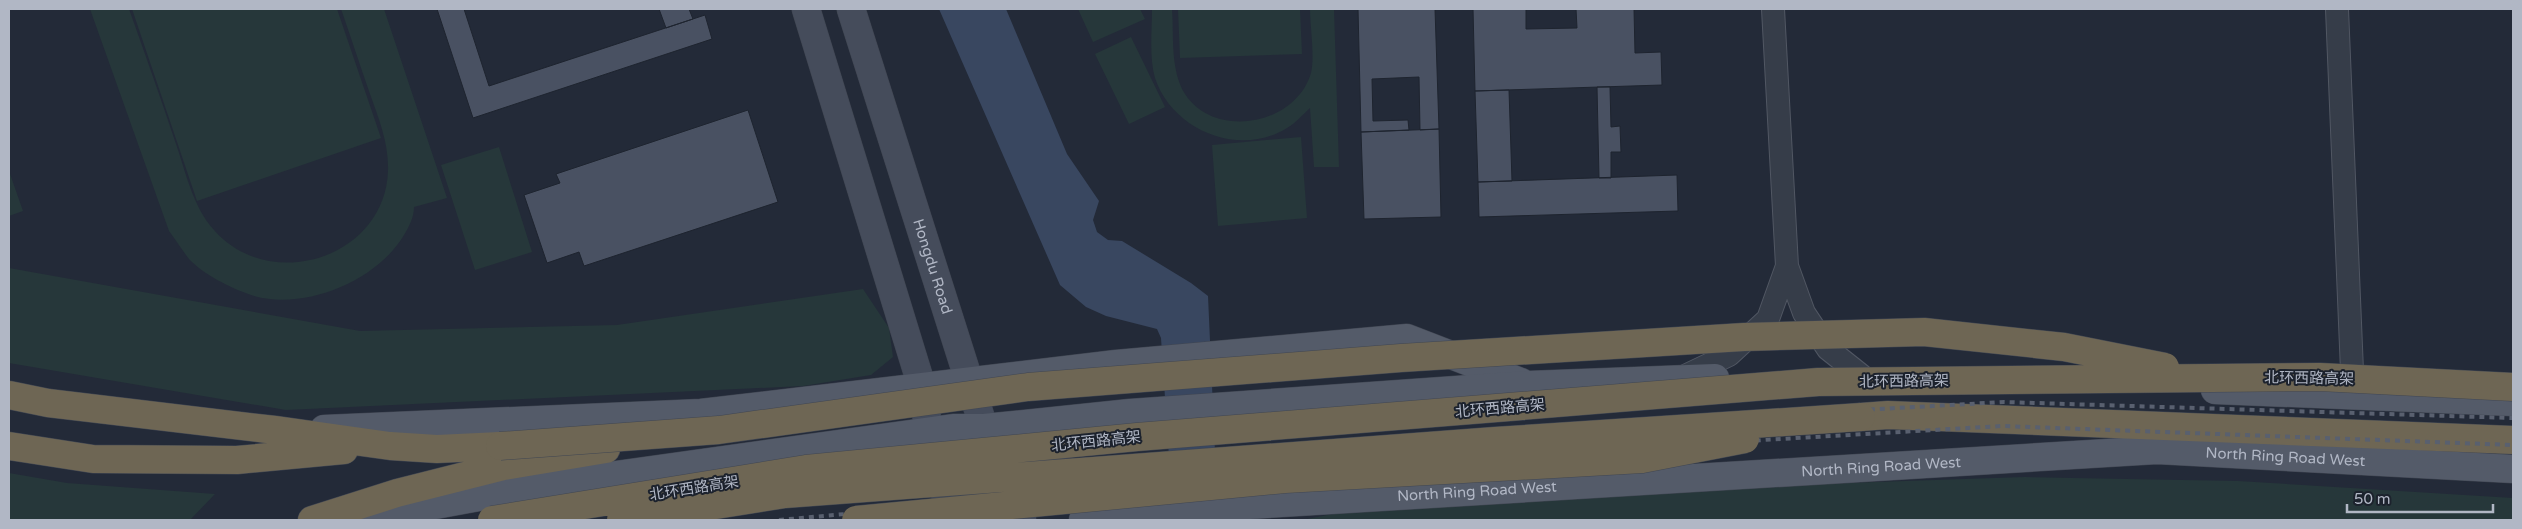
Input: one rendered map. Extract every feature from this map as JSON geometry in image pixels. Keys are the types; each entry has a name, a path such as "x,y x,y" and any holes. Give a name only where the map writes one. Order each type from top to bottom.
{"highway":[{"path":"312,520 397,493 502,456 719,430 1028,387 1402,358 1744,337 1924,332 2064,346 2220,378"},
{"name":"北环西路高架","path":"492,520 806,470 1137,437 1818,382 2320,377 2513,387"},
{"path":"9,395 48,403 275,430 390,446 502,456"},
{"name":"北环西路高架","path":"621,520 785,494 1495,441 1888,415 2513,440"},
{"path":"856,520 1285,479 1642,459 1861,417"},
{"path":"195,459 275,430"},
{"path":"9,446 93,459 236,460 390,446"}],"main road":[{"path":"806,9 922,387 929,432 952,520"},
{"name":"Hongdu Road","path":"851,9 984,428 1022,520"},
{"path":"275,430 397,427 702,413 1116,364 1407,338 1528,384"},
{"path":"354,520 544,485 929,432 1130,413 1528,384 1828,374 2513,402"},
{"name":"North Ring Road West","path":"1083,520 1249,505 1791,474 2157,450 2513,469"}],"street":[{"path":"1773,9 1787,266 1804,313 1828,349 1862,376"},
{"path":"2337,9 2353,395"},
{"path":"1678,380 1729,355 1768,319 1787,266"}],"shaded area":[{"path":"90,9 129,9 195,200 214,230 237,249 264,260 293,262 321,257 346,245 367,226 382,201 388,171 385,141 341,9 384,9 447,198 414,207 408,229 392,251 376,266 357,279 337,289 315,296 271,299 251,295 218,280 189,259 169,231"},
{"path":"132,9 337,9 381,138 197,201"},
{"path":"1078,9 1140,9 1145,19 1093,42"},
{"path":"1152,9 1172,9 1175,64 1180,85 1185,94 1198,108 1215,117 1234,121 1254,120 1272,115 1289,105 1303,91 1312,66 1310,9 1334,9 1339,167 1314,167 1310,108 1287,128 1268,137 1249,140 1229,139 1209,134 1192,125 1176,112 1164,96 1153,70 1151,53"},
{"path":"1178,9 1300,9 1302,54 1180,58"},
{"path":"1131,37 1165,107 1129,124 1095,54"},
{"path":"1301,137 1307,218 1218,226 1212,145"},
{"path":"499,147 532,252 475,270 441,165"},
{"path":"9,171 23,211 9,216"},
{"path":"9,268 360,331 617,325 863,289 889,328 893,357 871,375 803,386 286,410 9,363"},
{"path":"9,473 67,483 215,494 190,520 9,520"},
{"path":"2025,477 2238,481 2513,498 2513,520 1302,520 1368,507 1694,488"}],"water":[{"path":"939,9 1006,9 1067,154 1099,201 1093,220 1097,232 1108,240 1122,241 1191,283 1208,296 1218,520 1172,502 1161,338 1157,329 1106,316 1086,307 1060,285"}],"building":[{"path":"437,9 464,9 489,86 705,15 712,39 473,118"},
{"path":"659,9 689,9 693,19 666,28"},
{"path":"1358,9 1435,9 1439,129 1420,130 1419,77 1372,79 1373,121 1408,120 1409,130 1361,132"},
{"path":"1473,9 1526,9 1526,29 1577,28 1576,9 1634,9 1635,53 1661,52 1662,85 1475,91"},
{"path":"1597,87 1610,87 1611,127 1620,126 1621,152 1611,152 1611,178 1599,178"},
{"path":"1509,90 1512,181 1478,182 1475,91"},
{"path":"748,110 778,202 584,266 579,252 547,263 524,195 560,183 556,174"},
{"path":"1439,129 1441,217 1364,219 1361,132"},
{"path":"1677,175 1678,211 1479,217 1478,182"}],"railway":[{"path":"555,520 632,506 1467,432 2004,402 2513,418"},
{"path":"779,520 1474,457 2002,426 2513,445"}]}
